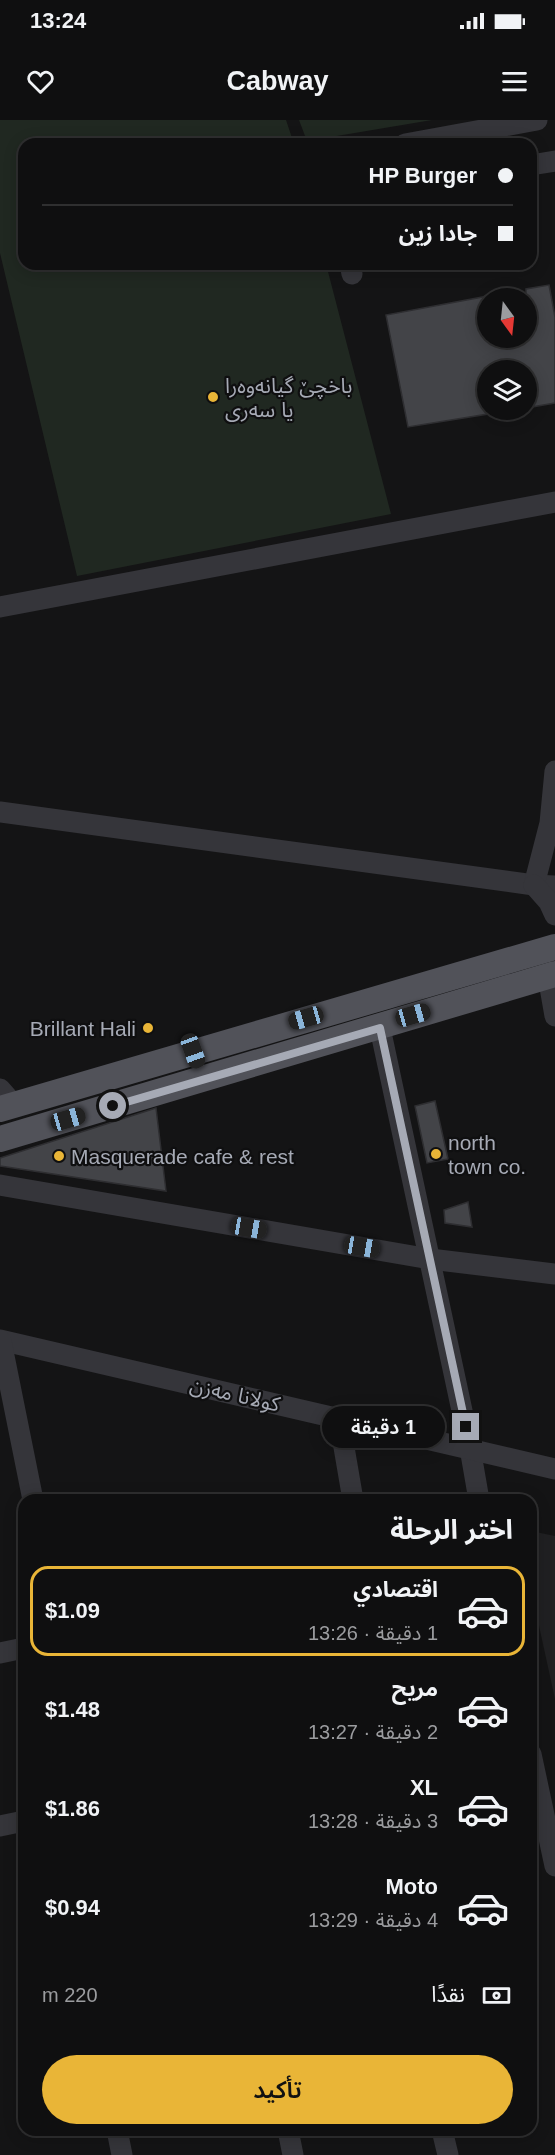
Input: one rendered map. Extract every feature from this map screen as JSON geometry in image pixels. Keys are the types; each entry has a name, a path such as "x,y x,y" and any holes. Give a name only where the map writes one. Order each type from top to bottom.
{"main road":[{"path":"5,1101 193,1051 555,947"},
{"path":"0,1139 380,1028 413,1015 551,975"},
{"path":"193,1051 203,1080"}],"street":[{"path":"478,137 537,120"},
{"path":"537,164 555,160"},
{"path":"0,607 555,502"},
{"path":"555,771 545,885 555,915"},
{"path":"0,812 545,885"},
{"path":"555,934 555,947"},
{"path":"551,975 555,1016"},
{"path":"380,1028 478,1494"},
{"path":"0,1185 430,1259 555,1274"},
{"path":"1,1340 32,1494"},
{"name":"کولانا مەزن","path":"1,1340 555,1469"},
{"path":"339,1418 352,1494"},
{"path":"0,1653 18,1649"},
{"path":"537,1782 555,1866"},
{"path":"0,1826 18,1822"},
{"path":"118,2136 122,2155"},
{"path":"289,2136 293,2155"},
{"path":"443,2136 448,2155"}],"shaded area":[{"path":"0,120 286,120 292,138 18,138 18,270 328,270 391,514 77,576 0,253"},
{"path":"299,120 432,120 325,138 306,138"},
{"path":"537,1532 555,1536 555,1699 537,1616"}],"building":[{"path":"549,285 555,317 555,403 537,406 537,360 477,360 477,416 408,427 386,315 477,298 477,348 537,348 537,288 532,288"},
{"path":"435,1101 448,1159 427,1163 415,1106"},
{"path":"156,1108 166,1191 0,1166 0,1158"},
{"path":"468,1202 472,1227 445,1223 444,1210"}],"place":[{"name":"باخچێ گیانەوەرا یا سەری","path":"213,397"},
{"name":"Brillant Hali","path":"148,1028"},
{"name":"north town co.","path":"436,1154"},
{"name":"Masquerade cafe & rest","path":"59,1156"}],"route":[{"path":"113,1106 380,1028 466,1427"}]}
